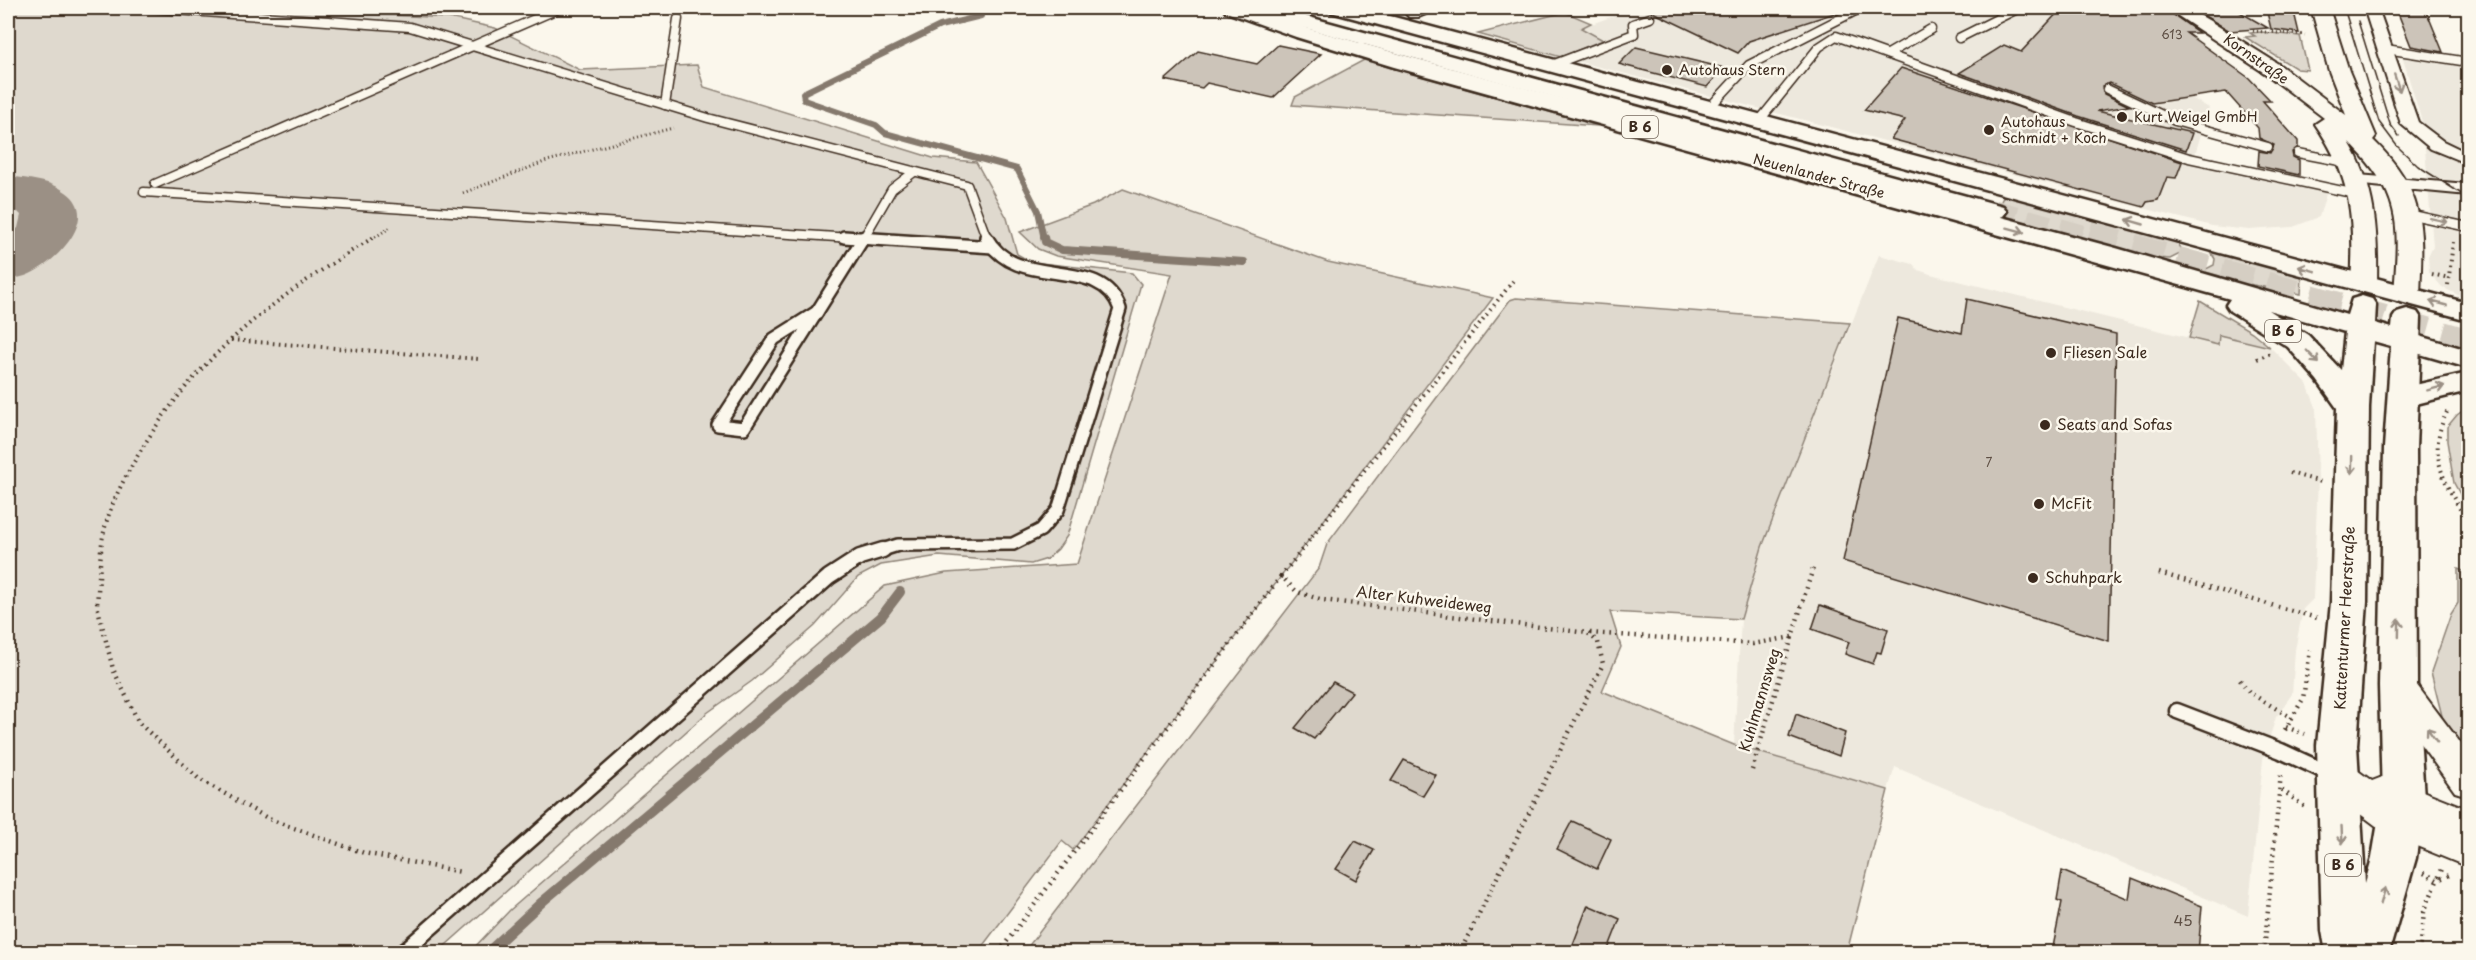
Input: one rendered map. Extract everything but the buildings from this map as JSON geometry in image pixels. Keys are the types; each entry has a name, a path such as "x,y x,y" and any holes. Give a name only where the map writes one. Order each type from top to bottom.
{"main road":[{"name":"Neuenlander Straße","path":"1233,8 1280,26 1402,62 2183,277 2362,304"},
{"name":"Neuenlander Straße","path":"1255,8 1996,204 1296,8"},
{"name":"Neuenlander Straße","path":"1338,8 2191,238 2362,304 2406,341 2469,359"},
{"path":"2183,277 2188,268 2198,259 2197,248 2191,238"},
{"name":"B 6","path":"2183,277 2298,341 2328,373 2353,406"},
{"path":"2362,304 2407,295 2469,312"},
{"path":"2366,952 2394,858 2402,810 2398,686 2400,448 2407,295"},
{"name":"Kattenturmer Heerstraße","path":"2349,952 2344,931 2342,835 2337,776 2349,602 2353,406 2362,304"},
{"path":"2404,397 2462,394"}],"street":[{"path":"1414,14 1433,8"},
{"name":"Kornstraße","path":"2175,8 2220,34 2334,112 2373,152 2396,186 2408,214 2407,295"},
{"path":"2320,8 2339,71 2373,152"},
{"path":"2371,8 2410,124 2423,137 2448,152 2469,159"},
{"path":"2306,94 2330,84 2339,71"},
{"name":"Kornstraße","path":"2306,94 2338,138 2357,179 2366,229 2362,304"},
{"path":"2357,179 2396,186 2469,190"},
{"path":"2398,686 2469,781"},
{"path":"2337,776 2402,810 2469,850"},
{"path":"2402,810 2469,826"}],"lane":[{"path":"149,8 410,27 708,118 967,185 993,247 1016,264 1031,270 1104,283 1118,297 1120,309 1058,510 1041,530 1013,544 898,545 860,557 829,577 403,952"},
{"path":"155,184 560,8"},
{"path":"1710,107 1749,66 1861,8"},
{"path":"1959,38 2015,10"},
{"path":"1552,65 1634,34 1633,24 1650,18"},
{"path":"664,105 678,19"},
{"path":"1888,54 1931,29"},
{"path":"1760,120 1819,47 1836,36 2076,122 2189,158 2357,179"},
{"path":"2386,49 2469,62"},
{"path":"2107,89 2175,121 2268,147"},
{"path":"2298,153 2357,179"},
{"path":"817,312 774,339 718,425 744,428 817,312 863,238 892,189 914,172"},
{"path":"144,192 993,247"},
{"path":"2408,214 2469,227"},
{"path":"2177,711 2281,751 2337,776"}],"path":[{"path":"2220,34 2277,31 2330,39"},
{"path":"488,878 364,853 269,819 199,778 140,723 113,669 97,605 101,545 120,486 157,421 202,366 300,283 355,248 426,210 482,185 547,161 708,118"},
{"path":"999,952 1281,576 1513,281"},
{"path":"230,340 478,359"},
{"path":"2462,394 2437,426 2436,462 2469,523"},
{"path":"2290,473 2330,485"},
{"name":"Kuhlmannsweg","path":"1752,770 1813,568"},
{"path":"2158,573 2317,619"},
{"name":"Alter Kuhweideweg","path":"1281,576 1298,592 1323,600 1588,633 1754,644 1792,637"},
{"path":"2315,627 2320,609"},
{"path":"1460,952 1603,664 1598,642 1588,633"},
{"path":"2264,952 2282,790 2281,751 2285,729 2303,699 2311,646"},
{"path":"2240,680 2250,693 2292,718"},
{"path":"2420,952 2424,912 2437,880"}],"shaded area":[{"path":"8,8 252,8 449,18 495,28 580,70 697,65 704,87 933,158 976,162 1007,218 1017,254 1031,262 1132,273 1141,284 1067,536 1047,559 1031,564 939,556 881,565 858,577 815,626 752,681 707,713 438,952 8,952"},
{"path":"1636,8 2066,8 2062,10 2109,51 2209,108 2195,154 2323,183 2326,194 2319,217 2293,227 2249,230 2212,226 1561,57 1602,40 1580,28"},
{"path":"1565,12 1591,23 1581,28 1603,40 1561,57 1478,34"},
{"path":"2250,33 2300,36 2308,70 2297,69 2245,37 2255,36"},
{"path":"2400,49 2468,59 2468,300 2442,287 2429,272 2428,256 2433,246 2423,125"},
{"path":"1364,60 1599,126 1292,105 1295,97"},
{"path":"1123,189 1328,262 1493,298 1073,850 1062,841 978,952 470,952 510,910 885,586 946,573 1077,564 1172,274 1056,256 1038,249 1020,232 1093,205"},
{"path":"2005,193 2169,238 2184,252 2170,259 2157,258 2071,235 1993,218"},
{"path":"2209,249 2302,277 2301,294 2253,285 2202,271 2214,265 2215,259"},
{"path":"1879,255 1913,264 1918,270 1930,274 2218,345 2218,335 2270,347 2307,384 2316,407 2318,479 2313,599 2303,609 2295,650 2292,694 2276,717 2263,759 2248,916 1895,767 1888,790 1734,745 1741,619 1762,547"},
{"path":"1516,298 1850,323 1762,547 1741,619 1610,612 1621,647 1602,691 1734,745 1888,790 1847,952 1024,952 1319,568 1327,544 1510,300"},
{"path":"2200,301 2252,332 2270,347 2219,335 2218,345 2189,338"},
{"path":"2468,407 2468,509 2454,483 2447,427"},
{"path":"2458,569 2468,573 2468,766 2446,732 2431,672 2451,614 2458,603"}],"waterway":[{"path":"981,16 940,26 803,93 804,100 876,125 885,133 1017,169 1038,211 1044,239"},
{"path":"1044,237 1045,242 1062,250 1244,262"},
{"path":"488,952 542,902 881,617 900,592"}],"taxiway":[{"path":"8,193 34,197 48,205 50,215 49,224 40,240 8,262"}],"tunnel":[{"path":"1994,211 2093,239"},
{"path":"2088,237 2468,344"}],"tram line":[{"path":"2344,8 2379,122 2397,146 2418,166 2468,198"},
{"path":"2358,21 2390,124 2399,136"}],"place":[{"name":"Autohaus Stern","path":"1667,70"},
{"name":"Kurt Weigel GmbH","path":"2122,117"},
{"name":"Autohaus Schmidt + Koch","path":"1989,130"},
{"name":"Fliesen Sale","path":"2051,353"},
{"name":"Seats and Sofas","path":"2045,425"},
{"name":"McFit","path":"2039,504"},
{"name":"Schuhpark","path":"2033,578"}]}
